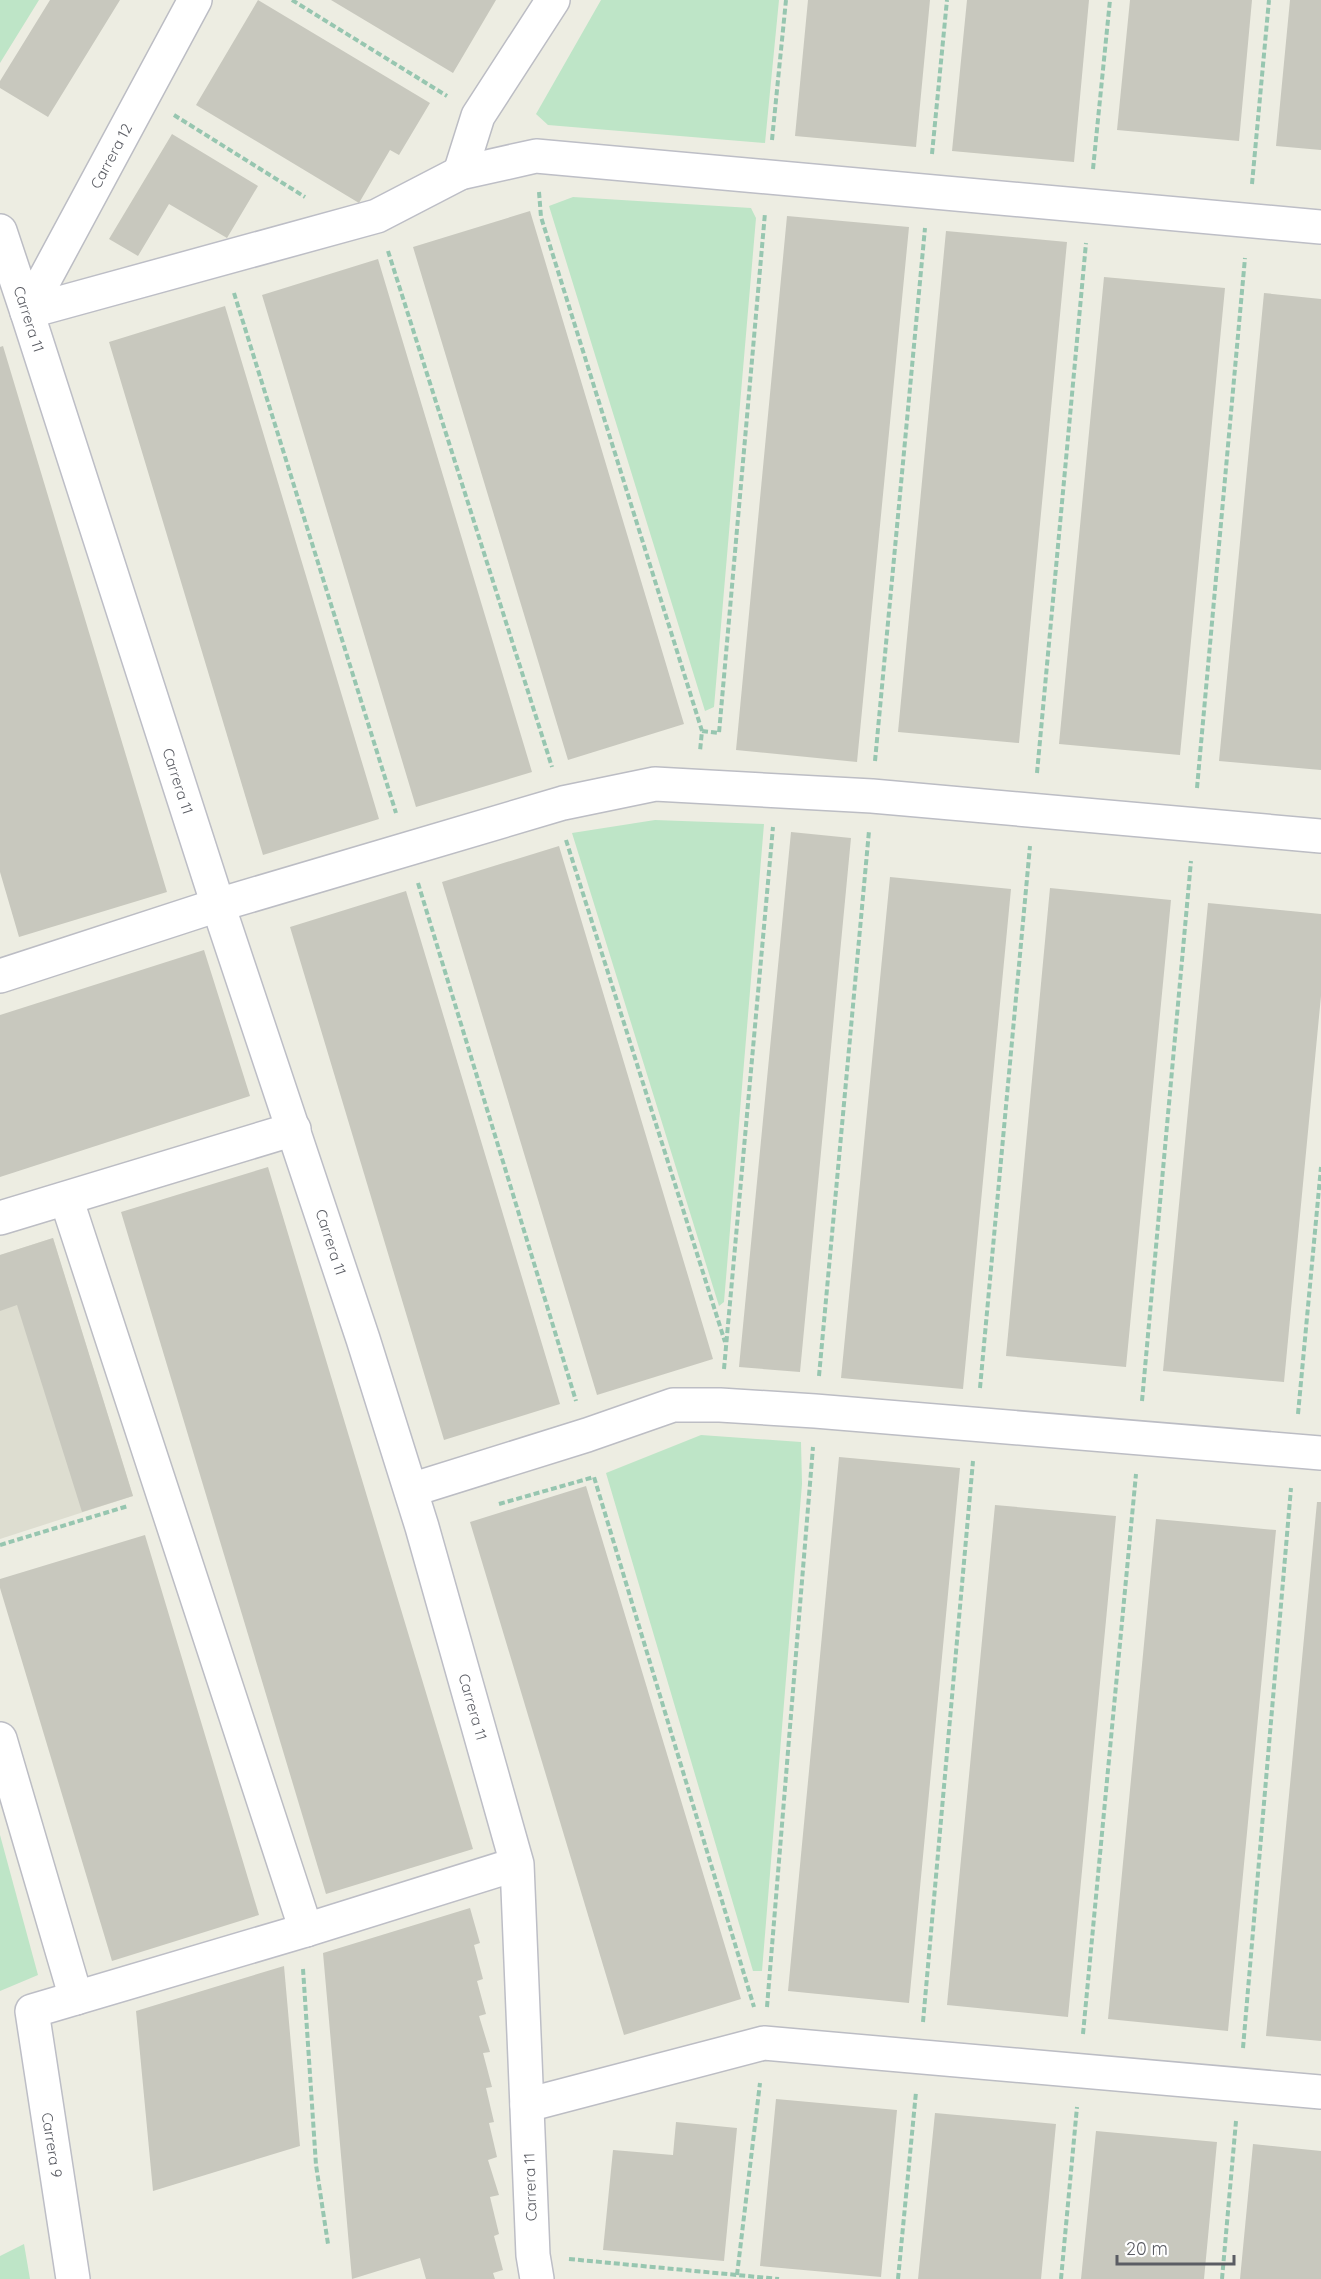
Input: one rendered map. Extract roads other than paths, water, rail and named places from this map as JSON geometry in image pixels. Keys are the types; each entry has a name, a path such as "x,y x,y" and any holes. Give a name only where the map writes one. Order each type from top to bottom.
{"street":[{"name":"Carrera 12","path":"14,316 195,0"},
{"path":"460,173 478,116 553,0"},
{"path":"14,316 363,220 460,173 536,156 1321,227"},
{"name":"Carrera 11","path":"0,231 14,316 294,1129 411,1490 517,1864 535,2267"},
{"path":"0,976 218,905 560,804 655,784 697,784 872,796 1321,836"},
{"path":"0,1218 294,1129"},
{"path":"66,1198 306,1930"},
{"path":"411,1490 586,1436 672,1405 720,1405 815,1411 1308,1452"},
{"path":"0,1739 76,1998 306,1930 517,1864"},
{"name":"Carrera 9","path":"73,2279 32,2011 76,1998"},
{"path":"527,2105 765,2043 1321,2092"}]}
